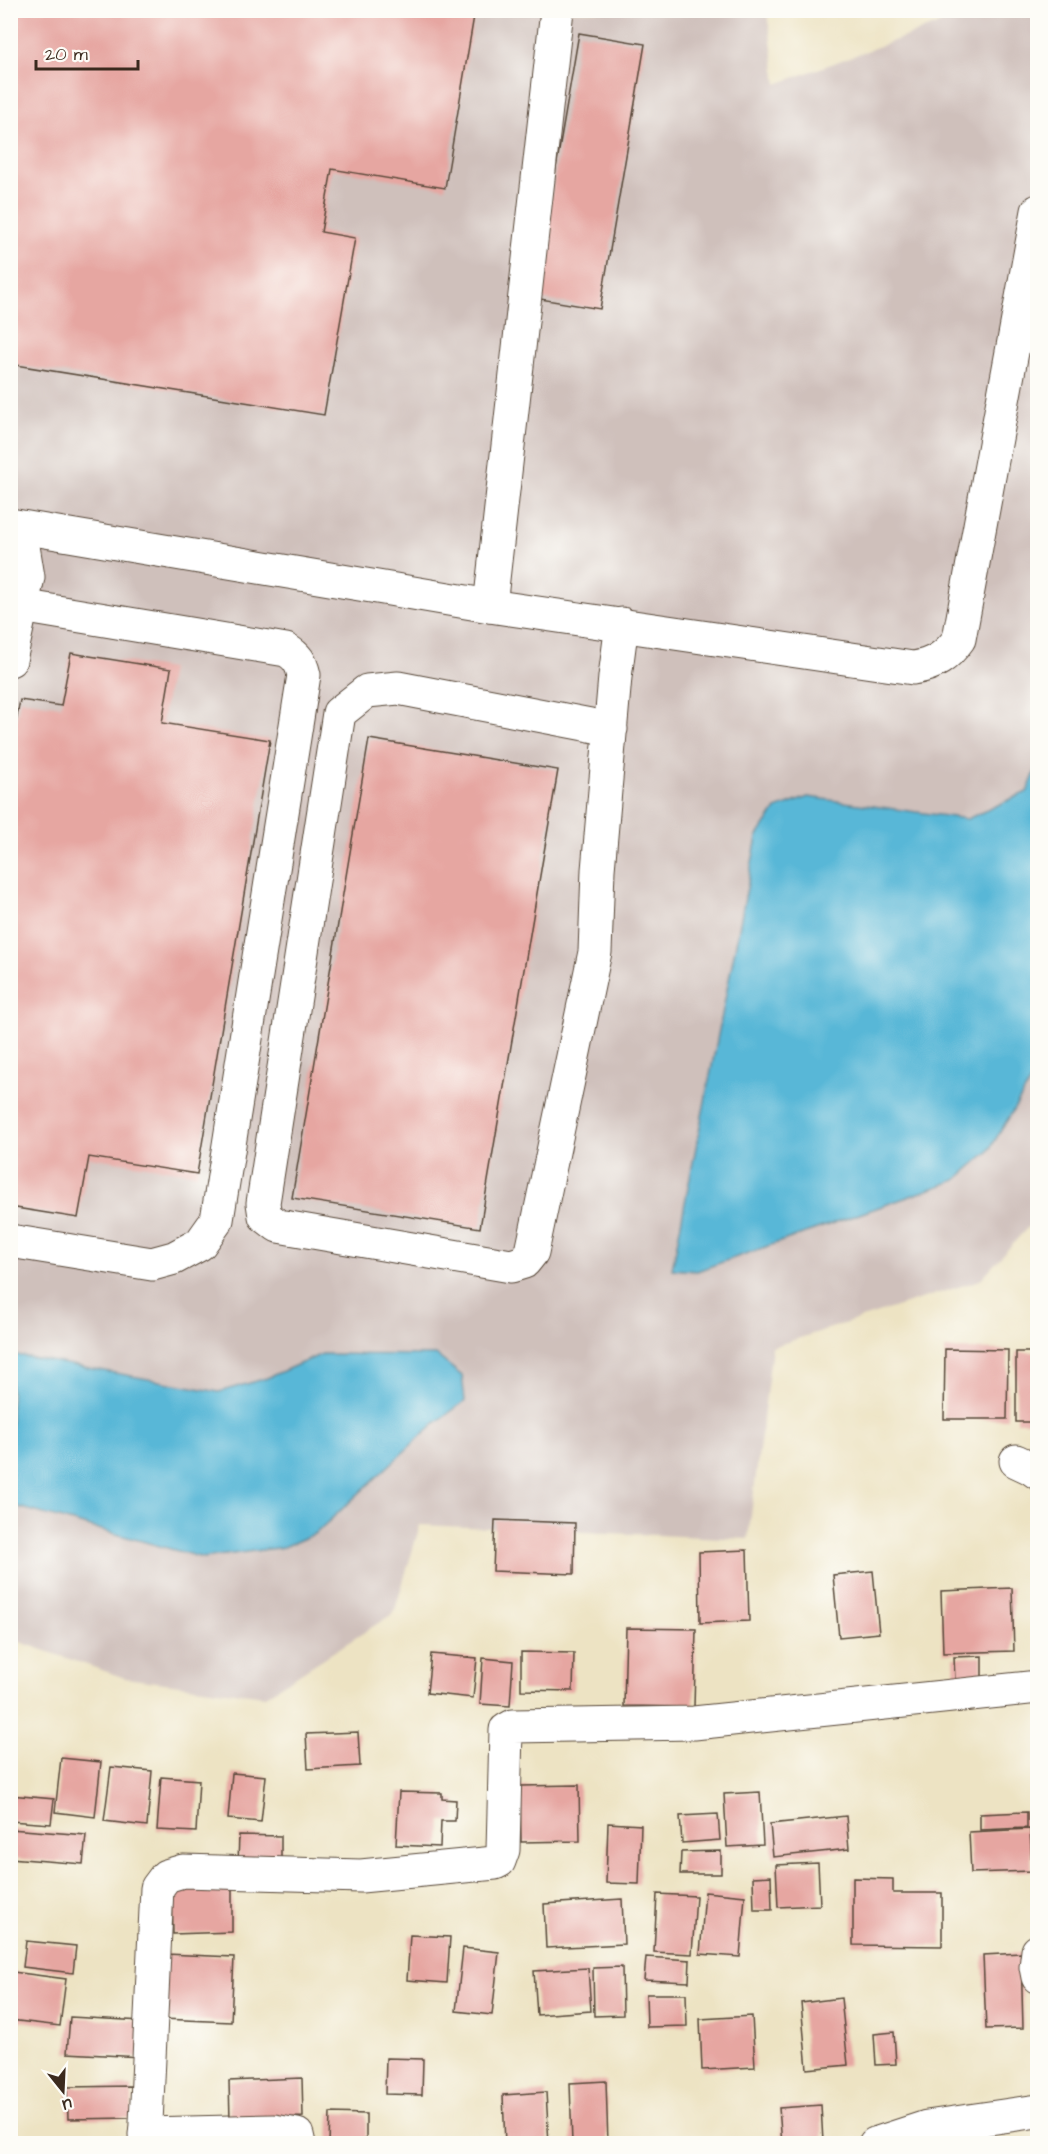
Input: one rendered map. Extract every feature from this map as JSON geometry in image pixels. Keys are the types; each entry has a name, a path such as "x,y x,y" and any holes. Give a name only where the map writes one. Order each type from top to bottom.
{"street":[{"path":"490,606 556,10"},
{"path":"10,660 28,577 15,526 490,606 914,668 928,666 951,650 959,639 1038,211"},
{"path":"10,1241 152,1264 174,1258 200,1244 217,1220 304,675 301,663 295,655 286,650 21,606"},
{"path":"611,729 398,688 367,691 339,713 263,1203 265,1216 278,1226 511,1266 524,1262 532,1252 595,952 598,870 611,729 615,677 622,624"},
{"path":"299,2144 297,2135 274,2131 145,2139 157,1888 166,1876 183,1871 361,1876 495,1863 499,1861 503,1850 506,1730 513,1726 694,1723 1038,1687"},
{"path":"1038,1951 1036,1967 1038,1977"},
{"path":"875,2144 927,2127 1038,2111"}],"shaded area":[{"path":"11,11 767,11 777,84 975,11 1037,11 1037,1217 980,1280 772,1347 748,1539 420,1525 394,1613 265,1696 125,1678 11,1639"}],"water":[{"path":"1037,768 1037,1071 988,1152 956,1180 697,1271 672,1269 757,837 776,809 808,797 967,819 1027,792"},
{"path":"11,1354 219,1392 267,1378 322,1354 436,1355 462,1376 465,1401 434,1424 316,1533 284,1547 203,1558 11,1505"}],"building":[{"path":"10,10 475,10 445,188 332,169 321,232 355,238 324,415 10,364"},
{"path":"579,33 645,44 600,309 534,298"},
{"path":"71,653 171,669 162,723 270,740 197,1174 89,1157 78,1218 10,1207 10,754 20,700 61,706"},
{"path":"369,739 558,770 480,1228 292,1198"},
{"path":"945,1349 1008,1350 1007,1419 944,1419"},
{"path":"1016,1352 1038,1352 1038,1422 1016,1422"},
{"path":"495,1520 575,1523 574,1574 493,1571"},
{"path":"747,1550 749,1621 700,1623 699,1552"},
{"path":"873,1571 879,1633 839,1637 833,1575"},
{"path":"1012,1588 1014,1651 943,1653 941,1591"},
{"path":"626,1628 696,1629 694,1707 624,1706"},
{"path":"521,1652 574,1653 573,1691 521,1690"},
{"path":"431,1654 477,1658 473,1698 427,1693"},
{"path":"982,1656 982,1680 955,1681 954,1657"},
{"path":"483,1658 513,1661 510,1706 480,1704"},
{"path":"358,1732 360,1766 308,1769 306,1734"},
{"path":"61,1758 101,1762 95,1817 55,1812"},
{"path":"111,1767 152,1771 147,1826 104,1821"},
{"path":"232,1773 266,1776 261,1822 228,1819"},
{"path":"161,1777 199,1780 196,1832 157,1830"},
{"path":"579,1785 580,1841 521,1842 520,1786"},
{"path":"399,1792 442,1793 442,1799 456,1800 455,1821 441,1821 440,1847 396,1845"},
{"path":"760,1792 763,1845 727,1847 724,1794"},
{"path":"10,1795 54,1799 51,1824 10,1821"},
{"path":"1027,1812 1027,1828 980,1830 980,1814"},
{"path":"718,1814 720,1840 682,1843 680,1816"},
{"path":"846,1816 849,1849 773,1857 770,1824"},
{"path":"608,1823 641,1825 639,1884 606,1883"},
{"path":"10,1829 86,1835 83,1864 10,1858"},
{"path":"1030,1829 1032,1871 971,1873 969,1832"},
{"path":"239,1835 281,1836 281,1866 238,1864"},
{"path":"721,1851 721,1874 680,1874 681,1852"},
{"path":"818,1863 820,1905 778,1907 776,1865"},
{"path":"771,1876 772,1910 754,1910 753,1877"},
{"path":"853,1878 893,1879 893,1893 942,1893 942,1946 853,1945"},
{"path":"232,1885 232,1932 173,1934 172,1886"},
{"path":"705,1892 745,1896 740,1957 700,1954"},
{"path":"657,1894 696,1896 692,1954 654,1952"},
{"path":"622,1899 624,1944 546,1948 544,1904"},
{"path":"410,1935 450,1937 447,1983 407,1980"},
{"path":"26,1941 76,1946 73,1973 23,1967"},
{"path":"463,1948 499,1952 492,2015 456,2011"},
{"path":"1021,1953 1023,2028 986,2029 983,1955"},
{"path":"165,1954 234,1957 231,2022 162,2019"},
{"path":"646,1957 690,1960 689,1982 644,1980"},
{"path":"622,1967 623,2015 594,2016 593,1968"},
{"path":"588,1968 591,2011 537,2015 534,1971"},
{"path":"13,1972 66,1979 60,2026 10,2020"},
{"path":"646,1994 686,1994 687,2026 647,2027"},
{"path":"841,1998 848,2065 807,2069 801,2003"},
{"path":"752,2016 755,2067 702,2070 700,2019"},
{"path":"70,2017 143,2021 141,2057 67,2053"},
{"path":"894,2032 896,2064 876,2065 874,2034"},
{"path":"386,2058 423,2059 422,2095 385,2094"},
{"path":"302,2078 303,2117 230,2120 229,2081"},
{"path":"606,2081 608,2144 572,2144 570,2083"},
{"path":"132,2086 132,2118 68,2119 67,2087"},
{"path":"546,2092 549,2144 505,2144 503,2095"},
{"path":"821,2105 823,2142 782,2144 779,2108"},
{"path":"330,2113 366,2114 366,2144 329,2144"}]}
